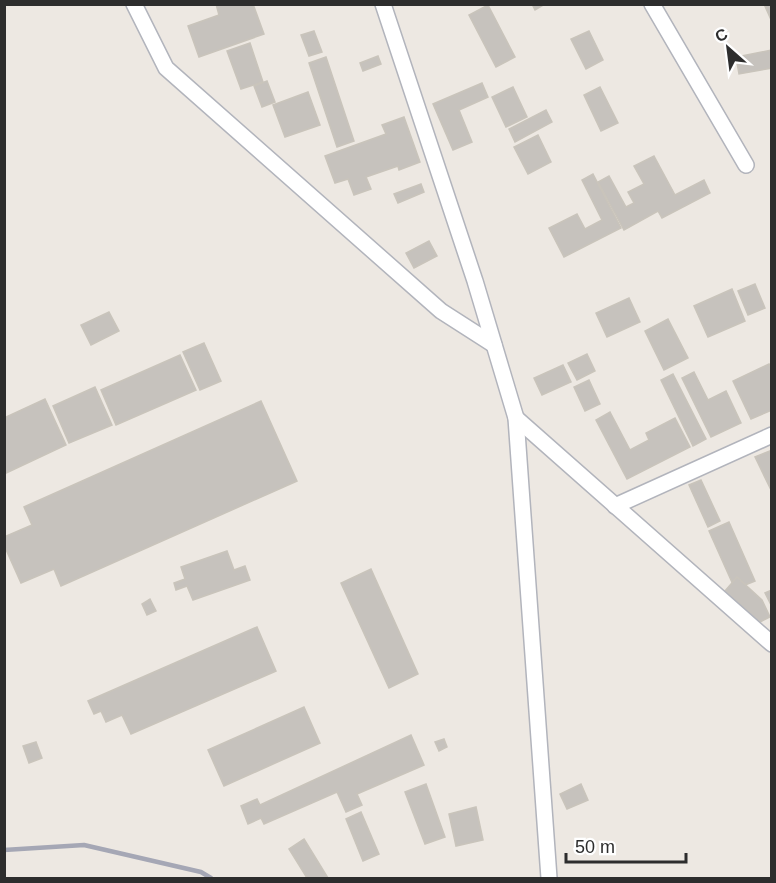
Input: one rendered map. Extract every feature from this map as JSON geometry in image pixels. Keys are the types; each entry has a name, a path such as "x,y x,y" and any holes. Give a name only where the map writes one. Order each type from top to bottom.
{"street":[{"path":"134,4 166,68 441,311 494,345"},
{"path":"383,4 475,281 516,418 549,879"},
{"path":"652,4 746,165"},
{"path":"516,418 771,642"},
{"path":"615,506 771,435"}],"building":[{"path":"216,4 253,4 264,34 199,57 188,26 219,15"},
{"path":"532,4 545,4 535,10"},
{"path":"764,4 772,4 772,22"},
{"path":"488,5 515,57 496,67 469,15"},
{"path":"314,31 322,52 309,56 301,35"},
{"path":"589,31 603,60 586,69 571,39"},
{"path":"250,43 263,82 241,89 227,51"},
{"path":"772,50 772,68 739,74 736,57"},
{"path":"378,56 381,64 363,71 360,63"},
{"path":"326,57 354,141 337,147 309,63"},
{"path":"267,81 275,102 262,107 254,86"},
{"path":"482,83 488,97 459,110 472,142 453,150 433,104"},
{"path":"513,87 527,117 506,127 492,97"},
{"path":"600,87 618,123 601,131 584,95"},
{"path":"308,92 320,125 285,137 273,105"},
{"path":"546,110 552,122 515,142 509,129"},
{"path":"404,117 420,162 399,170 398,166 366,177 371,189 354,195 348,179 335,183 325,156 386,134 382,125"},
{"path":"538,135 551,162 528,174 514,147"},
{"path":"654,156 675,195 704,180 710,193 662,218 658,211 624,230 598,182 609,176 626,207 634,203 628,192 644,184 634,166"},
{"path":"593,174 621,228 564,257 549,228 577,214 585,229 602,220 582,180"},
{"path":"421,184 424,192 398,203 394,194"},
{"path":"429,241 437,256 414,268 406,253"},
{"path":"755,284 765,308 748,315 738,291"},
{"path":"732,289 745,321 708,337 694,306"},
{"path":"629,298 640,322 607,337 596,313"},
{"path":"109,312 119,331 91,345 81,325"},
{"path":"668,319 688,358 664,370 645,331"},
{"path":"204,343 221,381 200,390 183,352"},
{"path":"587,354 595,371 577,380 568,363"},
{"path":"180,355 196,390 116,425 101,390"},
{"path":"769,364 772,369 772,410 751,419 733,381"},
{"path":"563,365 571,382 542,395 534,378"},
{"path":"694,372 708,400 726,391 741,423 711,437 682,378"},
{"path":"673,374 706,439 693,446 661,380"},
{"path":"589,380 600,404 585,411 574,387"},
{"path":"95,387 112,425 69,443 53,406"},
{"path":"45,399 66,445 4,474 4,418"},
{"path":"261,401 297,481 61,586 54,569 21,583 4,545 4,537 32,525 24,507"},
{"path":"610,412 630,450 649,440 646,433 675,418 690,447 627,479 596,420"},
{"path":"772,450 772,492 755,457"},
{"path":"701,480 720,521 708,527 689,485"},
{"path":"729,522 755,581 735,589 709,531"},
{"path":"227,551 234,570 245,566 250,580 193,600 187,586 176,590 174,583 185,579 181,567"},
{"path":"371,569 418,674 389,688 341,583"},
{"path":"737,577 762,600 770,617 760,622 725,591"},
{"path":"772,590 772,607 765,593"},
{"path":"150,599 156,611 147,615 142,604"},
{"path":"257,627 276,671 131,734 122,715 106,722 101,711 94,714 88,701"},
{"path":"304,707 320,743 224,786 208,750"},
{"path":"411,735 424,765 357,794 362,805 346,812 337,792 264,824 261,818 248,824 241,806 257,799 260,805"},
{"path":"444,739 447,747 439,751 435,742"},
{"path":"36,742 42,758 29,763 23,746"},
{"path":"426,784 445,837 425,844 405,792"},
{"path":"581,784 588,800 567,809 560,794"},
{"path":"476,807 483,840 456,846 449,814"},
{"path":"361,812 379,854 363,861 346,819"},
{"path":"304,839 328,878 307,878 289,849"}],"railway":[{"path":"4,850 84,845 201,872 211,878"}]}
